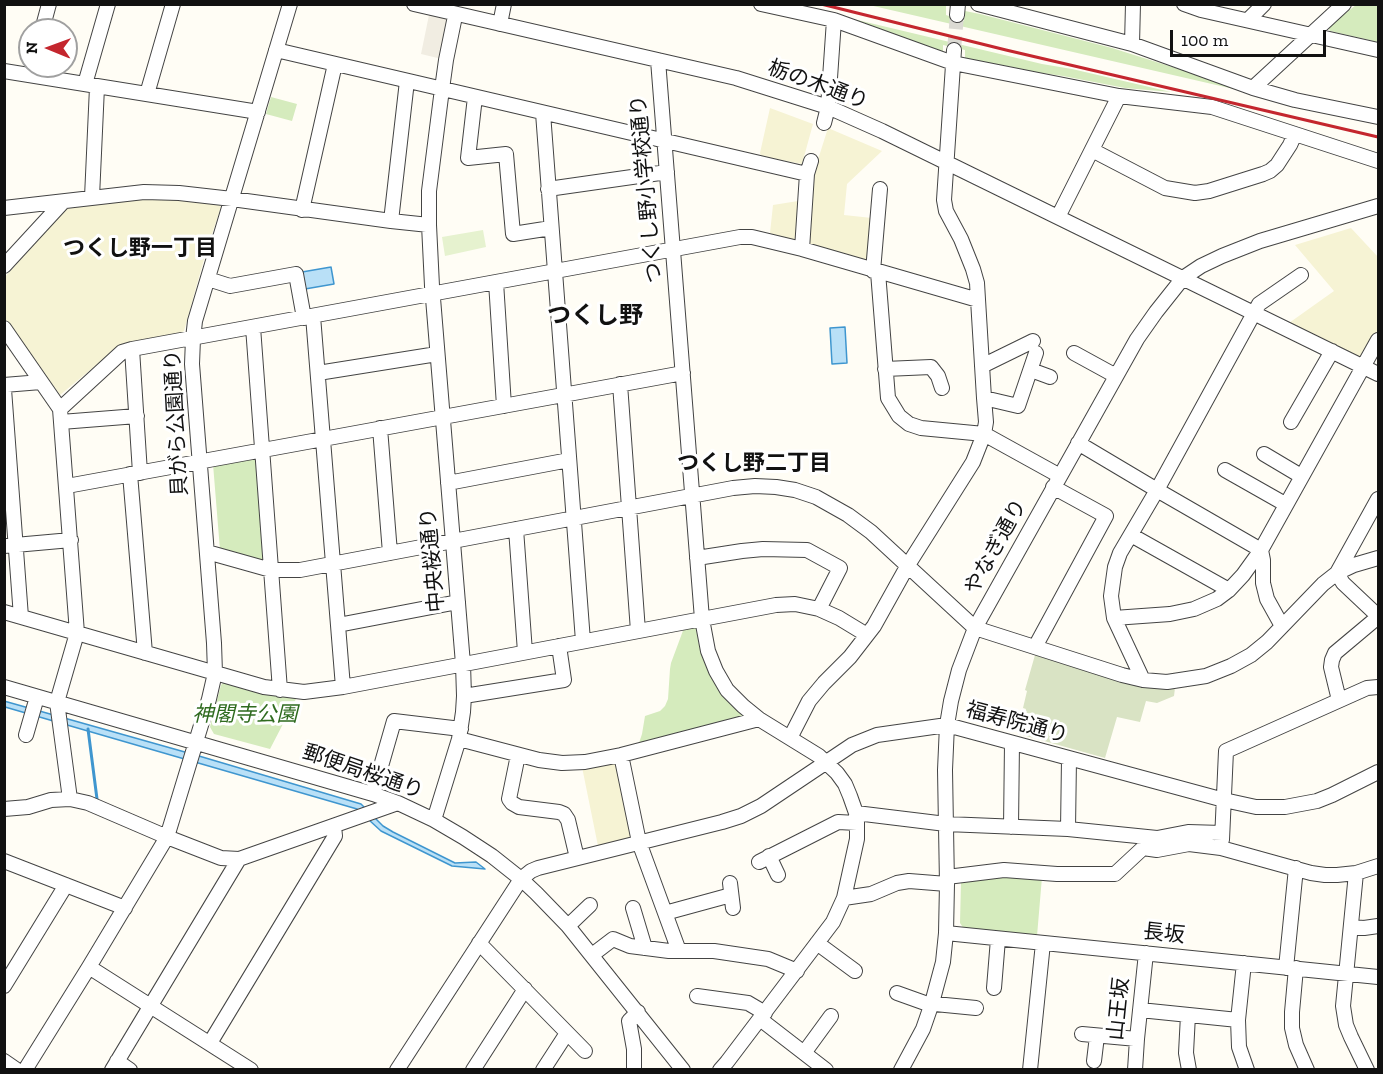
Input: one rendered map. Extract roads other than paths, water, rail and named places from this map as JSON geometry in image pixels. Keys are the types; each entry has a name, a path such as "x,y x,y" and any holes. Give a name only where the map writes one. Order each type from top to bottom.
{"street":[{"path":"92,197 91,85 108,4"},
{"path":"147,94 173,4"},
{"name":"貝がら公園通り","path":"25,1070 167,837 209,699 214,673 214,643 192,364 195,321 290,4"},
{"name":"栃の木通り","path":"414,4 736,78 828,107 882,131 1378,374"},
{"path":"500,24 504,4"},
{"path":"761,4 834,20 954,56 1119,96 1212,107 1378,161"},
{"path":"978,4 1132,44 1253,88 1295,100 1378,117"},
{"path":"1132,44 1133,4"},
{"path":"1184,4 1378,50"},
{"path":"1253,88 1344,4"},
{"path":"1248,20 1262,5"},
{"path":"824,123 828,107 834,20"},
{"name":"中央桜通り","path":"434,820 460,734 464,696 432,294 429,225 429,191 445,90 446,60 454,21"},
{"path":"276,50 665,140 809,168 802,249"},
{"path":"790,738 809,702 850,657 874,626 908,565 974,462 984,434 986,422 977,283 961,239 946,211 943,189 954,56"},
{"name":"つくし野小学校通り","path":"658,60 702,619 708,651 716,671 728,690 743,706 759,719 826,762 837,773 845,784 856,818"},
{"path":"302,210 335,64"},
{"path":"61,78 258,112"},
{"path":"391,221 407,81"},
{"path":"1058,217 1119,96"},
{"path":"475,97 468,158 506,154 513,234 551,228"},
{"path":"543,112 583,641"},
{"path":"1092,150 1166,188 1195,193 1209,191 1270,171 1277,165 1295,134"},
{"path":"548,189 667,172"},
{"path":"880,189 875,271 888,398 899,416 909,424 921,428 984,434 1106,516 1035,647"},
{"path":"4,208 156,192 232,199 429,225"},
{"path":"5,265 63,202"},
{"name":"やなぎ通り","path":"901,1070 923,1029 943,962 947,880 945,770 947,725 959,670 975,628 1137,339 1183,278 1222,256 1378,206"},
{"path":"60,415 122,352 132,349 740,237 752,237 802,249 978,300"},
{"path":"208,279 230,285 296,274 309,317 318,374 343,687"},
{"path":"496,282 504,406"},
{"path":"1143,680 1114,618 1111,596 1114,567 1259,304 1297,282"},
{"path":"253,327 280,690"},
{"path":"4,328 41,382 60,415 77,633 57,702 70,799"},
{"path":"1114,618 1170,615 1194,609 1217,599 1244,575 1261,550 1378,340"},
{"path":"982,366 1034,347 1030,370 1018,406 984,398"},
{"path":"132,349 137,416 135,474 145,653"},
{"path":"1291,422 1295,404 1332,351"},
{"path":"1074,353 1116,376"},
{"path":"318,374 437,354"},
{"path":"885,369 931,367 938,376 942,388"},
{"path":"1030,370 1050,377"},
{"path":"67,486 683,373"},
{"path":"21,617 10,546 4,387 41,382"},
{"path":"620,384 638,631"},
{"path":"60,415 137,416"},
{"path":"380,429 390,553"},
{"path":"1078,443 1261,550 1263,583 1267,599 1282,626"},
{"path":"1264,454 1301,476"},
{"path":"448,483 569,460"},
{"path":"1225,470 1285,504"},
{"path":"207,552 271,570 300,570 733,488 755,486 795,490 816,497 848,515 871,532 975,628 1122,675 1143,680 1167,681 1206,676 1251,655 1337,573 1378,558"},
{"path":"1337,573 1378,499"},
{"path":"516,529 525,652"},
{"path":"1131,535 1229,590"},
{"path":"10,546 71,540"},
{"path":"697,558 763,549 807,550 840,568 819,609"},
{"path":"1337,573 1343,583 1378,616 1335,653 1331,667 1339,700"},
{"path":"338,625 458,602"},
{"path":"4,612 264,687 304,692 343,687 776,604 795,604 819,609 867,635"},
{"path":"464,696 564,680 559,646"},
{"name":"郵便局桜通り","path":"4,687 34,707 57,702 373,794 434,820 492,856 521,879 568,926 683,1070"},
{"path":"1221,848 1226,751 1367,688 1378,687"},
{"path":"26,735 34,707"},
{"path":"373,794 394,721 460,734 518,755 562,763 596,761 759,719"},
{"name":"福寿院通り","path":"521,879 538,868 741,816 761,806 852,745 877,735 947,725 1256,807 1286,807 1317,801 1378,772"},
{"path":"1011,827 1012,743"},
{"path":"518,755 509,799 519,807 564,814 568,820 577,858"},
{"path":"621,755 639,842 679,951"},
{"path":"1068,829 1069,759"},
{"path":"4,809 28,807 51,800 70,799 88,803 221,858 239,859 398,803"},
{"path":"778,875 764,859 838,822 856,818 1068,829 1157,838 1188,832 1222,833"},
{"path":"720,1070 833,922 844,898 857,839 856,818"},
{"path":"210,1043 335,836 334,826"},
{"path":"844,898 871,894 897,883 947,880 1004,870 1058,874 1115,874 1143,848 1157,850 1189,844 1221,848 1325,875 1356,873 1378,866"},
{"path":"130,1070 114,1065 239,859"},
{"path":"4,861 125,908"},
{"path":"1296,868 1291,968 1292,1028 1296,1045 1307,1070"},
{"path":"1356,873 1343,1006 1346,1025 1366,1070"},
{"path":"397,1070 521,879"},
{"path":"4,986 66,885"},
{"path":"665,913 731,895"},
{"path":"568,926 590,905"},
{"path":"633,908 645,948"},
{"path":"1351,927 1378,926"},
{"name":"長坂","path":"946,933 1378,977"},
{"path":"592,955 613,939 630,946 645,948 669,951 714,951 768,959 797,970"},
{"path":"994,988 998,939"},
{"path":"479,943 585,1051"},
{"path":"818,943 856,970"},
{"path":"1030,1070 1043,943"},
{"name":"山王坂","path":"1136,1070 1146,953"},
{"path":"1244,963 1239,1047 1247,1070"},
{"path":"89,967 251,1070"},
{"path":"472,1070 525,990"},
{"path":"897,993 925,1003 976,1008"},
{"path":"698,996 748,1003 826,1070"},
{"path":"1140,1010 1239,1020"},
{"path":"634,1070 634,1049 629,1021 638,1012"},
{"path":"1188,1015 1185,1053 1189,1070"},
{"path":"804,1053 831,1016"},
{"path":"543,1070 567,1032"},
{"path":"1082,1034 1137,1039"},
{"path":"1094,1061 1096,1036"},
{"path":"4,1061 17,1070"}],"water":[{"path":"331,267 334,284 305,289 302,272"},
{"path":"845,327 847,363 832,364 830,328"},
{"path":"4,701 361,804 383,826 393,832 455,863 476,862 485,869 452,866 381,831 357,809 5,707"}],"waterway":[{"path":"88,729 97,799"}],"tunnel":[{"path":"954,50 957,15"}],"railway":[{"path":"821,4 1378,137"}],"district":[{"name":"つくし野一丁目","path":"140,249"},
{"name":"つくし野","path":"595,316"},
{"name":"つくし野二丁目","path":"754,464"}],"park label":[{"name":"神閣寺公園","path":"245,715"}]}
